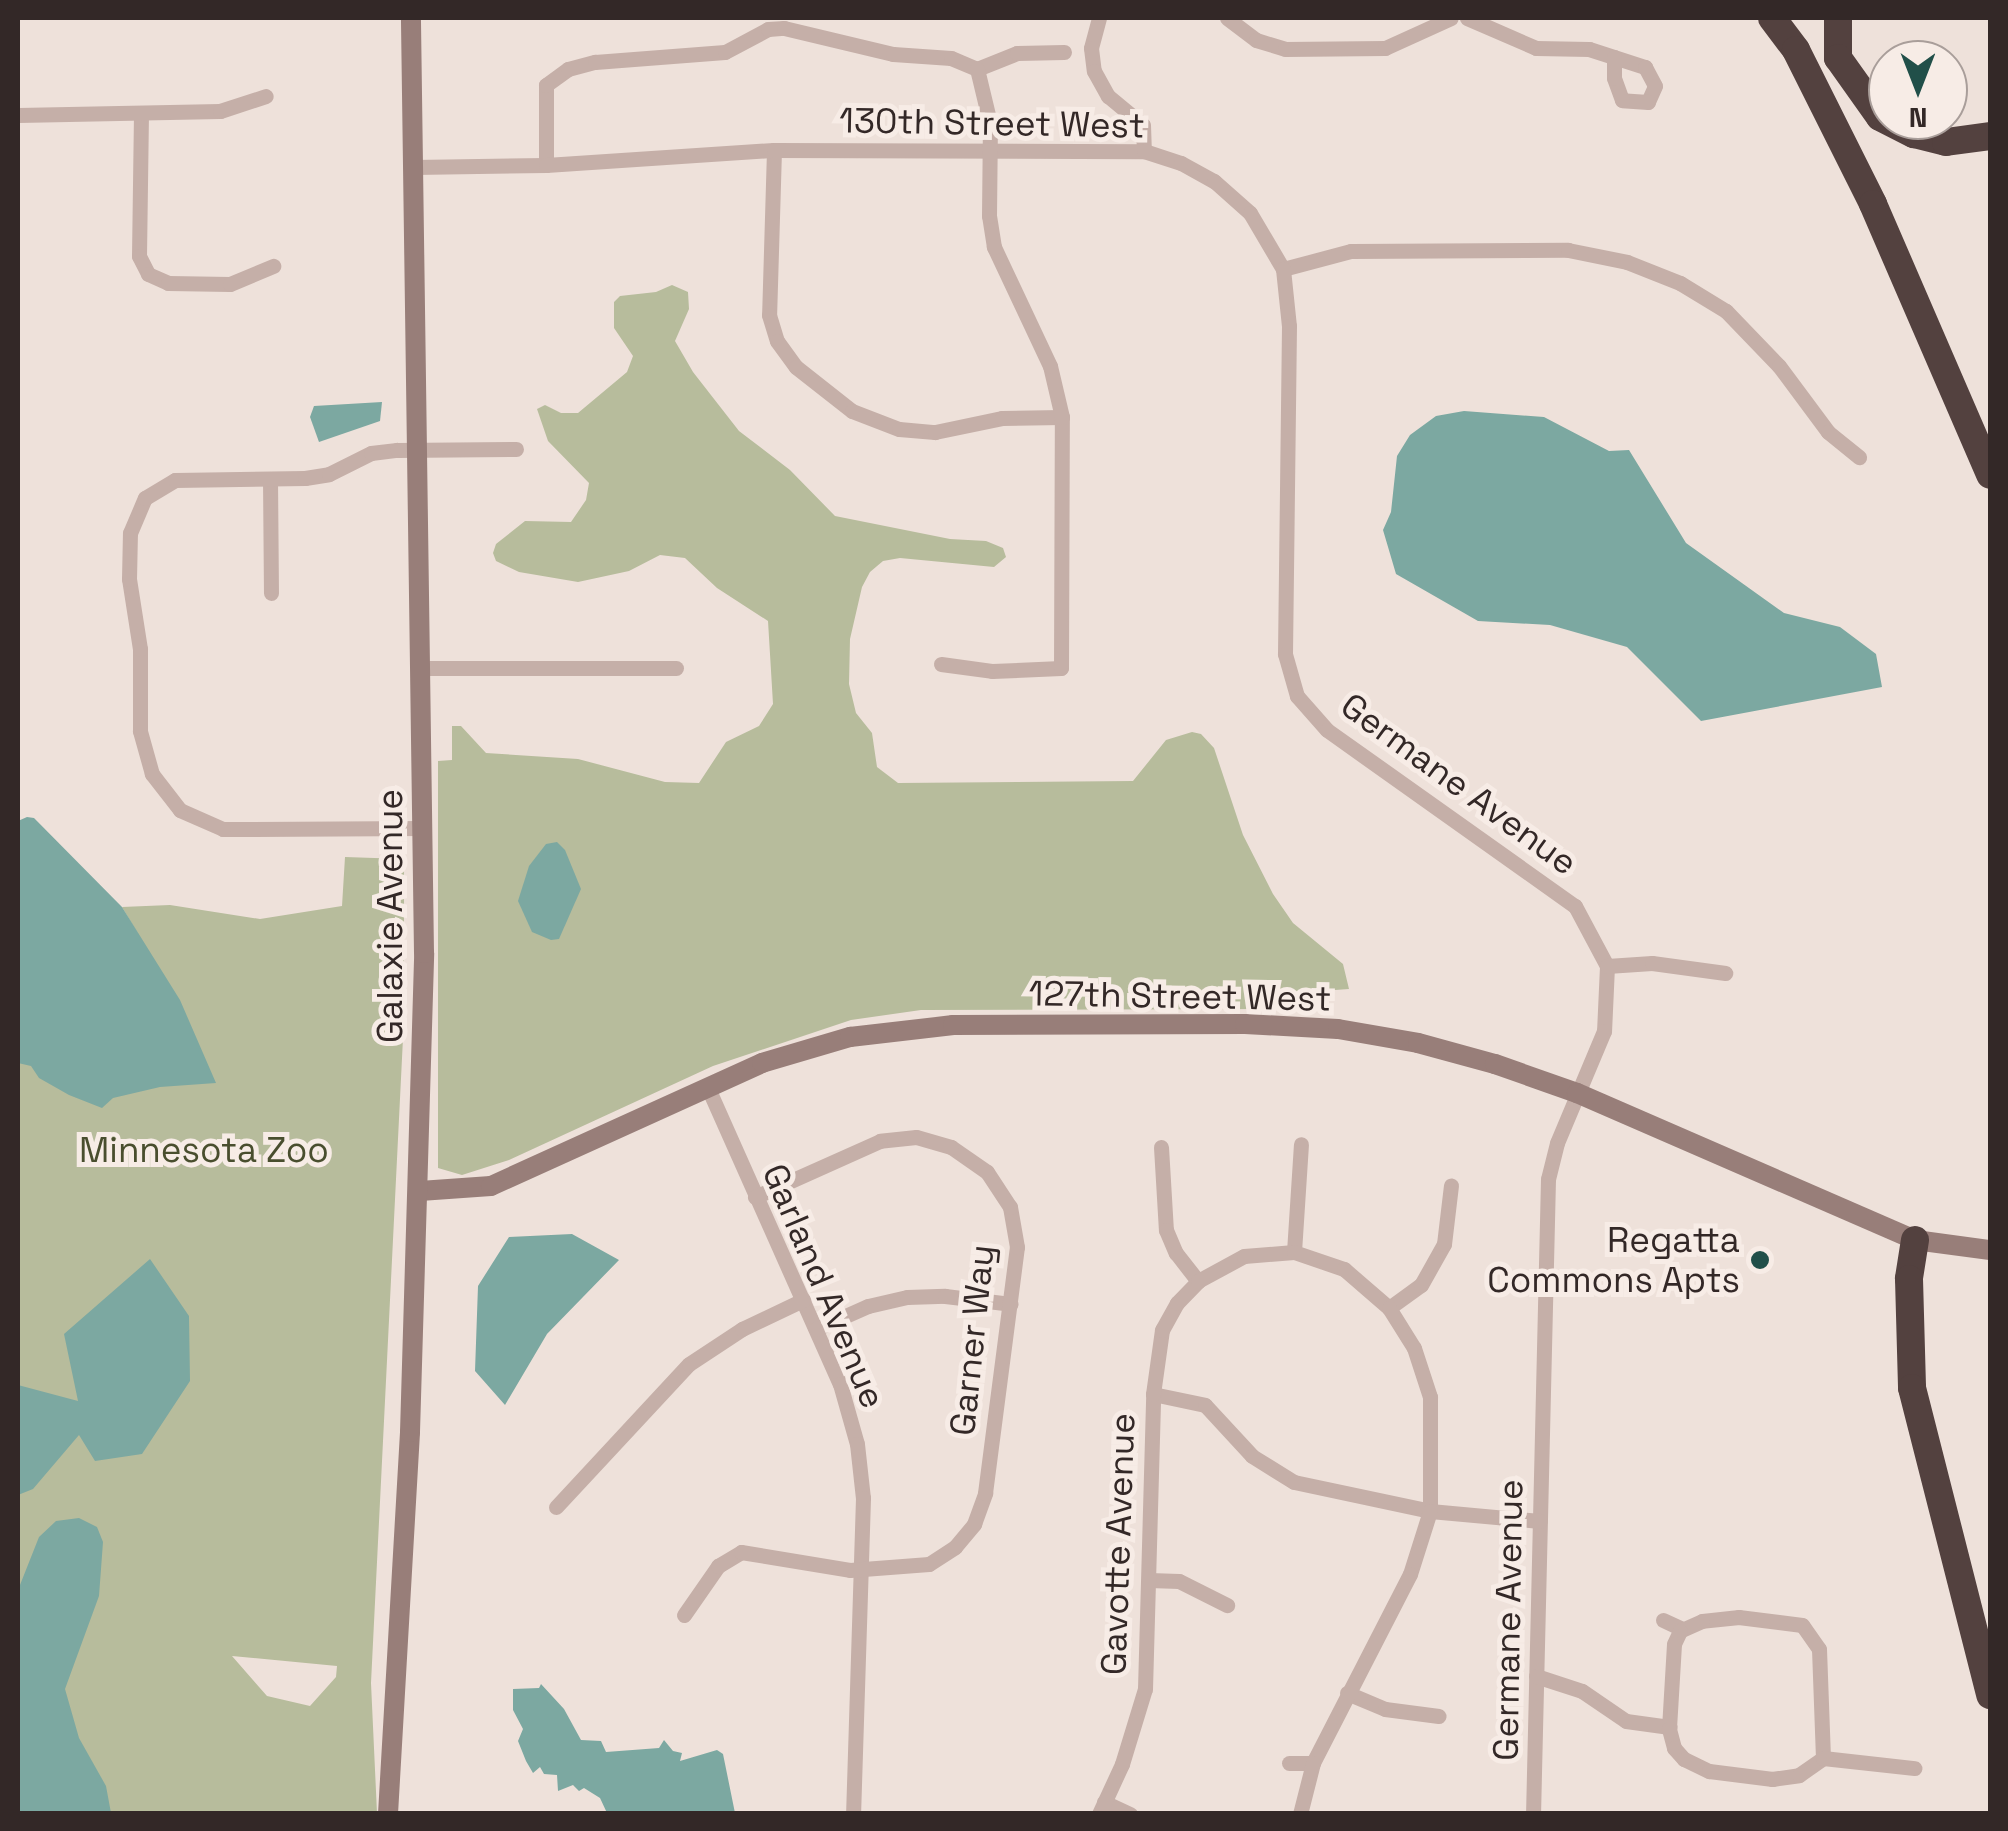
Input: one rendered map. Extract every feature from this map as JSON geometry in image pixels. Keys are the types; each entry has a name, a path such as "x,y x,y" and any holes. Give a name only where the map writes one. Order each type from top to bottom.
{"highway":[{"path":"1772,18 1796,50 1873,204 1990,475"},
{"path":"1820,18 1820,46 1834,126"},
{"path":"1838,18 1838,58 1863,99 1880,117 1914,134 1946,142 1990,136"},
{"path":"1915,1240 1909,1279 1912,1388 1990,1695"}],"street":[{"name":"Galaxie Avenue","path":"388,1814 420,1190 423,828 411,18"},
{"path":"1099,18 1090,48 1094,71 1108,96 1144,125 1144,152"},
{"path":"1227,18 1256,40 1285,49 1385,48 1451,18"},
{"path":"1467,18 1536,48 1589,49 1614,57"},
{"path":"546,165 546,85 568,69 595,62 725,52 768,29 784,28 893,54 951,58 977,69 1016,54 1064,52"},
{"path":"942,664 992,672 1061,668 1062,417 1050,366 994,247 989,216 990,123 977,69"},
{"path":"18,115 220,111 266,96"},
{"path":"141,112 139,256 148,274 168,283 230,284 274,266"},
{"name":"130th Street West","path":"414,167 546,165 774,150 1144,152 1181,162 1214,180 1250,213 1283,269"},
{"path":"774,150 769,315 777,341 796,367 852,411 899,430 935,432 1002,418 1062,417"},
{"path":"1283,269 1350,251 1568,250 1626,262 1680,283 1726,311 1778,366 1828,432 1860,457"},
{"name":"Germane Avenue","path":"1283,269 1289,326 1285,654 1297,696 1327,730 1576,906 1607,966 1604,1031 1548,1179 1534,1814"},
{"path":"423,828 222,829 180,810 152,774 140,731 140,649 129,580 130,533 135,513 158,486 175,480 270,480 328,474 371,453 516,449"},
{"path":"270,480 271,593"},
{"path":"421,668 676,668"},
{"path":"1607,966 1652,963 1725,973"},
{"name":"127th Street West","path":"420,1190 491,1186 799,1050 894,1030 1245,1024 1338,1030 1418,1043 1578,1093 1915,1240 1990,1250"},
{"name":"Garland Avenue","path":"708,1088 840,1384 856,1444 863,1498 852,1814"},
{"name":"Garner Way","path":"684,1615 718,1566 741,1552 762,1552 814,1567 862,1570 929,1564 955,1548 974,1524 985,1493 1017,1247 1010,1207 987,1172 951,1146 916,1138 880,1140 755,1196"},
{"path":"1294,1252 1302,1144"},
{"path":"1161,1147 1166,1230 1176,1253 1198,1280 1244,1256 1294,1252 1344,1269 1390,1308 1414,1348 1430,1397 1430,1511 1410,1574 1313,1763 1300,1814"},
{"path":"1390,1308 1421,1285 1444,1244 1451,1185"},
{"name":"Gavotte Avenue","path":"1101,1808 1122,1764 1144,1689 1153,1394 1162,1330 1177,1303 1198,1280"},
{"path":"816,1329 868,1306 908,1297 945,1296 1010,1304"},
{"path":"556,1507 688,1364 742,1329 803,1300"},
{"path":"1153,1394 1205,1405 1252,1456 1294,1482 1430,1511 1540,1521"},
{"path":"1149,1580 1179,1581 1226,1605"},
{"path":"1663,1620 1682,1629 1738,1617 1802,1625 1819,1649 1823,1758"},
{"path":"1682,1629 1674,1644 1670,1727 1674,1748 1684,1759 1709,1770 1772,1778 1799,1775 1823,1758 1914,1768"},
{"path":"1536,1676 1582,1690 1626,1722 1670,1727"},
{"path":"1348,1693 1385,1709 1439,1716"},
{"path":"1289,1763 1313,1763"},
{"path":"1101,1808 1130,1814"}],"green space":[{"path":"672,285 688,292 689,309 675,341 693,372 739,431 790,470 835,516 950,539 986,541 1003,548 1006,557 994,567 900,558 883,561 870,572 862,587 850,639 849,684 856,713 872,733 877,767 898,783 1133,781 1166,740 1192,732 1201,734 1214,748 1243,835 1273,894 1293,923 1343,964 1349,989 1293,993 1299,1009 921,1010 851,1020 713,1066 509,1160 462,1175 438,1168 438,761 452,760 452,726 461,726 486,753 578,759 665,782 699,783 726,742 759,726 773,704 768,621 717,588 685,558 660,555 629,571 578,582 519,572 496,561 493,553 496,544 525,521 571,522 586,500 589,483 548,441 537,409 545,405 561,413 578,413 627,372 633,356 614,328 614,302 620,296 656,292"},
{"name":"Minnesota Zoo","path":"345,857 404,859 404,1018 371,1683 377,1813 18,1813 18,965 154,961 122,907 170,905 260,919 342,906","holes":["232,1656 337,1666 336,1677 310,1706 267,1696"]}],"water":[{"path":"382,402 380,421 319,442 310,417 314,406"},
{"path":"1464,411 1544,417 1609,451 1629,450 1686,543 1784,613 1840,627 1876,654 1882,687 1701,721 1627,647 1550,625 1478,621 1396,574 1383,530 1391,512 1397,456 1410,435 1436,416"},
{"path":"34,818 122,907 180,1000 216,1083 160,1087 113,1098 102,1108 69,1095 39,1078 31,1066 18,1063 18,821"},
{"path":"557,842 565,850 581,889 559,939 551,940 532,932 518,901 529,866 546,844"},
{"path":"572,1234 619,1260 547,1334 505,1405 475,1371 478,1286 509,1237"},
{"path":"150,1259 189,1316 190,1381 142,1454 95,1461 79,1435 33,1489 18,1495 18,1385 78,1401 64,1334"},
{"path":"79,1518 97,1527 103,1542 99,1596 65,1689 79,1738 106,1786 111,1813 18,1813 18,1590 39,1537 56,1521"},
{"path":"541,1684 564,1709 581,1740 601,1741 606,1752 659,1748 664,1740 673,1751 682,1753 680,1761 717,1750 723,1754 735,1813 607,1813 600,1798 584,1788 579,1791 573,1785 558,1791 557,1775 544,1774 540,1767 533,1773 526,1761 518,1741 523,1729 513,1710 513,1689 539,1688"}],"place":[{"name":"Regatta Commons Apts","path":"1760,1260"}]}
